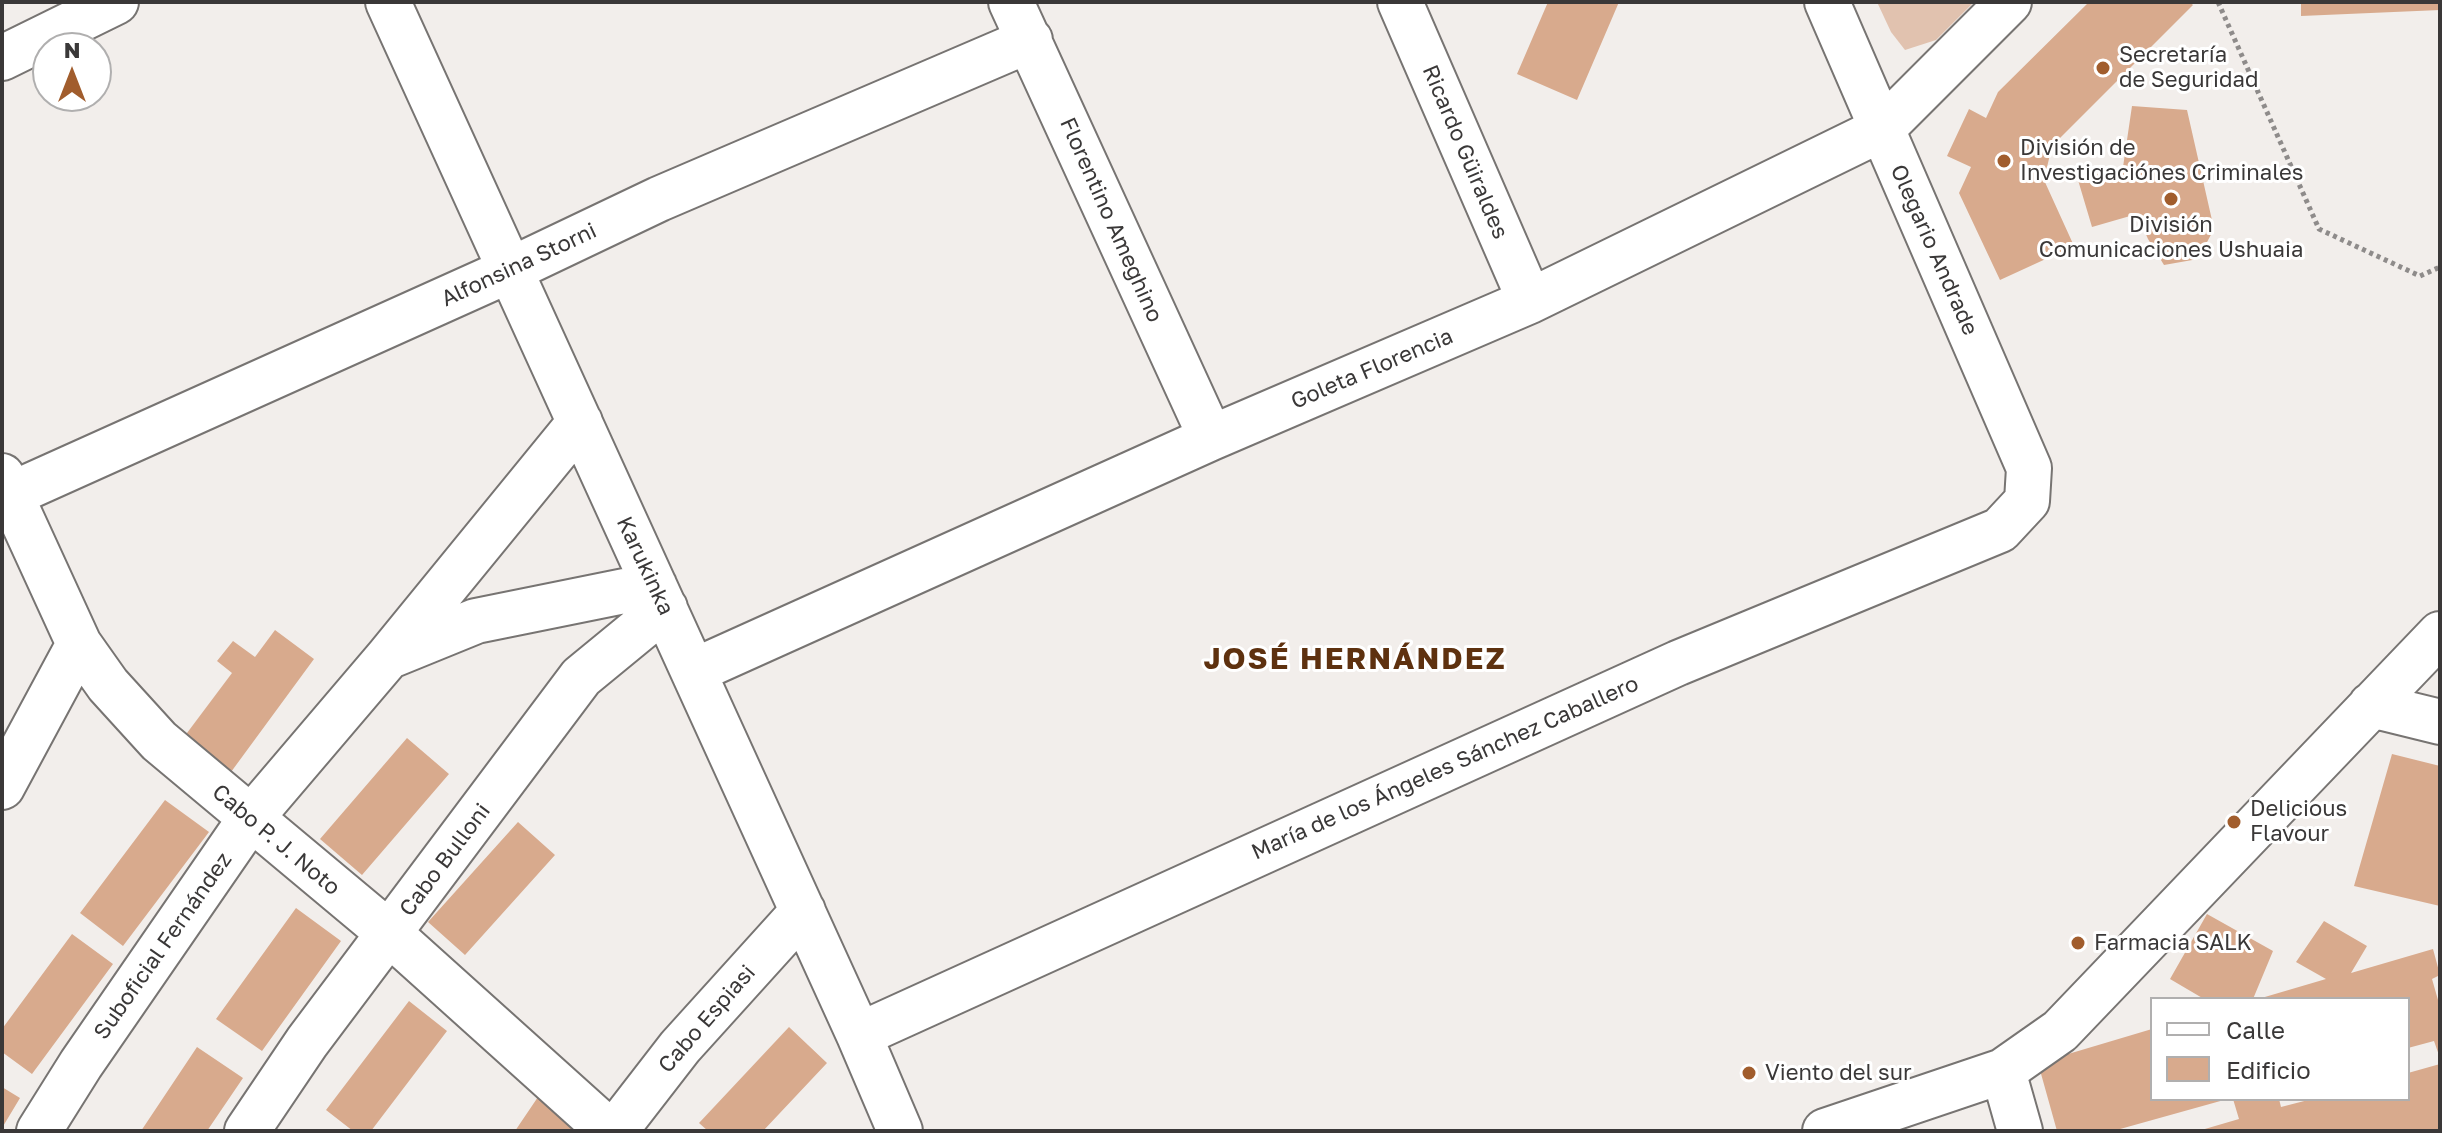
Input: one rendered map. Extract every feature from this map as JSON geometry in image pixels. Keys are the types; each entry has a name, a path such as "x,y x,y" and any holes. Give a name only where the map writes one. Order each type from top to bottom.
{"street":[{"path":"2,58 116,2"},
{"name":"Karukinka","path":"388,2 803,911 900,1131"},
{"name":"Ricardo Güiraldes","path":"1400,2 1530,301"},
{"name":"Olegario Andrade","path":"1827,2 2029,468 2027,501"},
{"name":"Goleta Florencia","path":"694,671 1211,438 1530,301 1882,129 2009,2"},
{"name":"Alfonsina Storni","path":"7,485 510,270 752,158 1020,21"},
{"name":"Florentino Ameghino","path":"1020,21 1211,438"},
{"name":"Suboficial Fernández","path":"39,1131 81,1064 250,819 388,657 580,422"},
{"name":"Cabo P. J. Noto","path":"7,485 79,644 108,685 159,741 390,934 612,1131"},
{"name":"María de los Ángeles Sánchez Caballero","path":"859,1035 1678,663 2000,530 2027,501"},
{"name":"Suboficial Fernández","path":"388,657 476,621 659,597"},
{"name":"Cabo Bulloni","path":"247,1131 307,1042 581,677 659,597"},
{"path":"1825,1131 2003,1071 2060,1031 2440,634"},
{"path":"2,787 79,644"},
{"path":"2371,705 2440,722"},
{"name":"Cabo Espiasi","path":"612,1131 680,1047 803,911"},
{"path":"2003,1071 2020,1131"}],"path":[{"path":"2218,2 2319,229 2420,276 2440,267"}],"shaded area":[{"path":"1877,2 1974,2 1936,40 1905,50 1891,32"}],"building":[{"path":"1548,2 1619,2 1577,100 1517,74"},
{"name":"División de Investigaciónes Criminales","path":"2089,2 2190,2 2193,5 2052,146 2044,180 2074,246 2000,280 1959,193 1971,167 1947,156 1969,109 1986,118 1998,92"},
{"path":"2301,2 2440,2 2440,10 2301,16"},
{"name":"División Comunicaciones Ushuaia","path":"2132,106 2187,110 2214,229 2198,259 2164,265 2137,214 2092,227 2078,180 2123,167"},
{"path":"275,630 314,659 231,772 184,737 232,673 217,661 233,641 255,657"},
{"path":"407,738 449,774 362,875 320,839"},
{"path":"2392,754 2440,766 2440,906 2354,886"},
{"path":"165,800 209,832 123,946 80,913"},
{"path":"518,822 555,855 465,955 428,922"},
{"path":"296,908 341,941 262,1051 216,1019"},
{"path":"2207,914 2273,951 2254,997 2201,997 2170,979"},
{"path":"2324,921 2367,946 2351,973 2433,949 2440,975 2432,979 2440,1007 2440,1058 2434,1041 2410,1047 2410,997 2265,997 2326,979 2296,962"},
{"path":"72,934 113,964 32,1074 2,1052 2,1029"},
{"path":"409,1001 447,1031 371,1131 353,1131 326,1110"},
{"path":"789,1027 827,1063 763,1131 708,1131 699,1123"},
{"path":"2150,1030 2150,1101 2220,1101 2113,1131 2057,1131 2038,1063"},
{"path":"197,1047 243,1078 207,1131 141,1131"},
{"path":"2440,1064 2440,1131 2198,1131 2239,1119 2234,1101 2280,1101 2281,1107 2304,1101 2410,1101 2410,1072"},
{"path":"2,1087 20,1098 2,1128"},
{"path":"540,1094 577,1131 515,1131"}],"place":[{"name":"Secretaría de Seguridad","path":"2103,68"},
{"name":"División de Investigaciónes Criminales","path":"2004,161"},
{"name":"División Comunicaciones Ushuaia","path":"2171,199"},
{"name":"Delicious Flavour","path":"2234,822"},
{"name":"Farmacia SALK","path":"2078,943"},
{"name":"Viento del sur","path":"1749,1073"}],"district":[{"name":"JOSÉ HERNÁNDEZ","path":"1355,659"}]}
